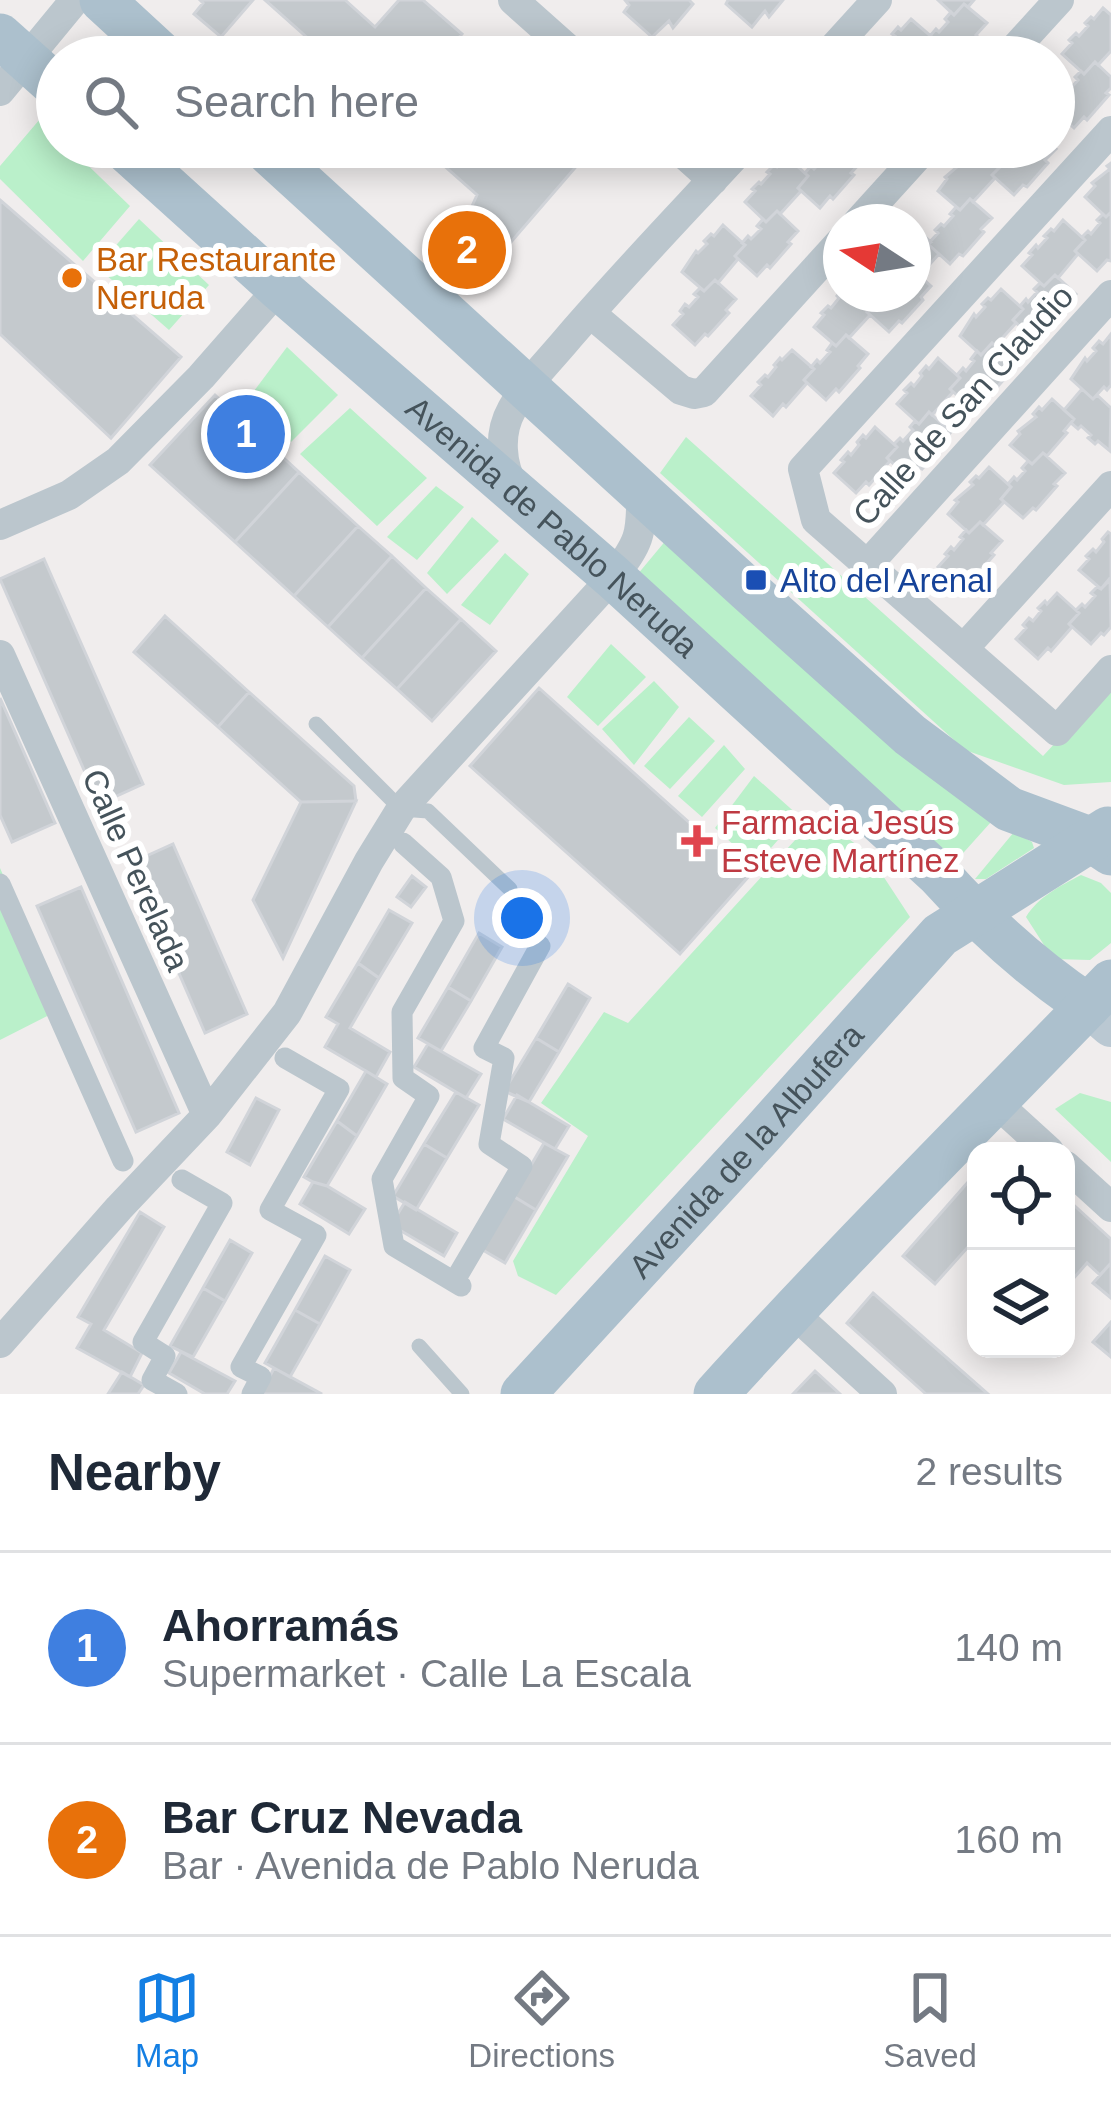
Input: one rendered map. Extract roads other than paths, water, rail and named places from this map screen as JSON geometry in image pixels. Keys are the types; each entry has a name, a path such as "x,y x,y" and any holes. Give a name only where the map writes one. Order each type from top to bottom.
{"main road":[{"path":"102,0 141,36"},
{"name":"Avenida de Pablo Neruda","path":"146,168 613,577 939,874 974,914 1061,988 1103,1005"},
{"path":"285,168 910,735 1009,809 1104,840"},
{"path":"974,914 1104,840"},
{"name":"Avenida de la Albufera","path":"523,1394 940,934 974,914"},
{"path":"716,1394 994,1100 1103,1005"}],"street":[{"path":"47,36 75,0"},
{"path":"514,0 554,36"},
{"path":"844,36 877,0"},
{"path":"1026,36 1059,0"},
{"name":"Calle de San Claudio","path":"1111,131 803,469 816,520 1057,731 1111,670"},
{"path":"700,168 713,180"},
{"path":"517,494 506,474 502,446 510,412 590,313 724,168"},
{"path":"874,204 907,168"},
{"path":"590,313 681,390 704,392 823,261"},
{"path":"0,525 69,495 118,461 279,288"},
{"name":"Calle de San Claudio","path":"868,564 1111,295"},
{"path":"964,647 1111,486"},
{"path":"0,1343 206,1115 287,1012 401,809 637,545 640,492"},
{"name":"Calle Perelada","path":"0,656 206,1115"},
{"path":"403,843 441,877 454,921 402,1012 403,1078 429,1096 382,1179 394,1246 457,1284 522,1166 489,1144 503,1058 484,1048 540,946"},
{"path":"0,884 123,1161"},
{"path":"252,1394 261,1377 241,1367 316,1235 270,1210 339,1089 285,1058"},
{"path":"994,1100 1039,1142"},
{"path":"1075,1174 1111,1207"},
{"path":"177,1394 152,1380 165,1356 143,1342 222,1203 182,1180"},
{"path":"791,1311 882,1394"}],"lane":[{"path":"316,724 401,809 428,812 510,890"},
{"path":"419,1346 462,1394"}],"place":[{"name":"Bar Cruz Nevada","path":"467,250"},
{"name":"Bar Restaurante Neruda","path":"72,278"},
{"name":"Ahorramás","path":"246,434"},
{"name":"Alto del Arenal","path":"756,580"},
{"name":"Farmacia Jesús Esteve Martínez","path":"697,841"}]}
